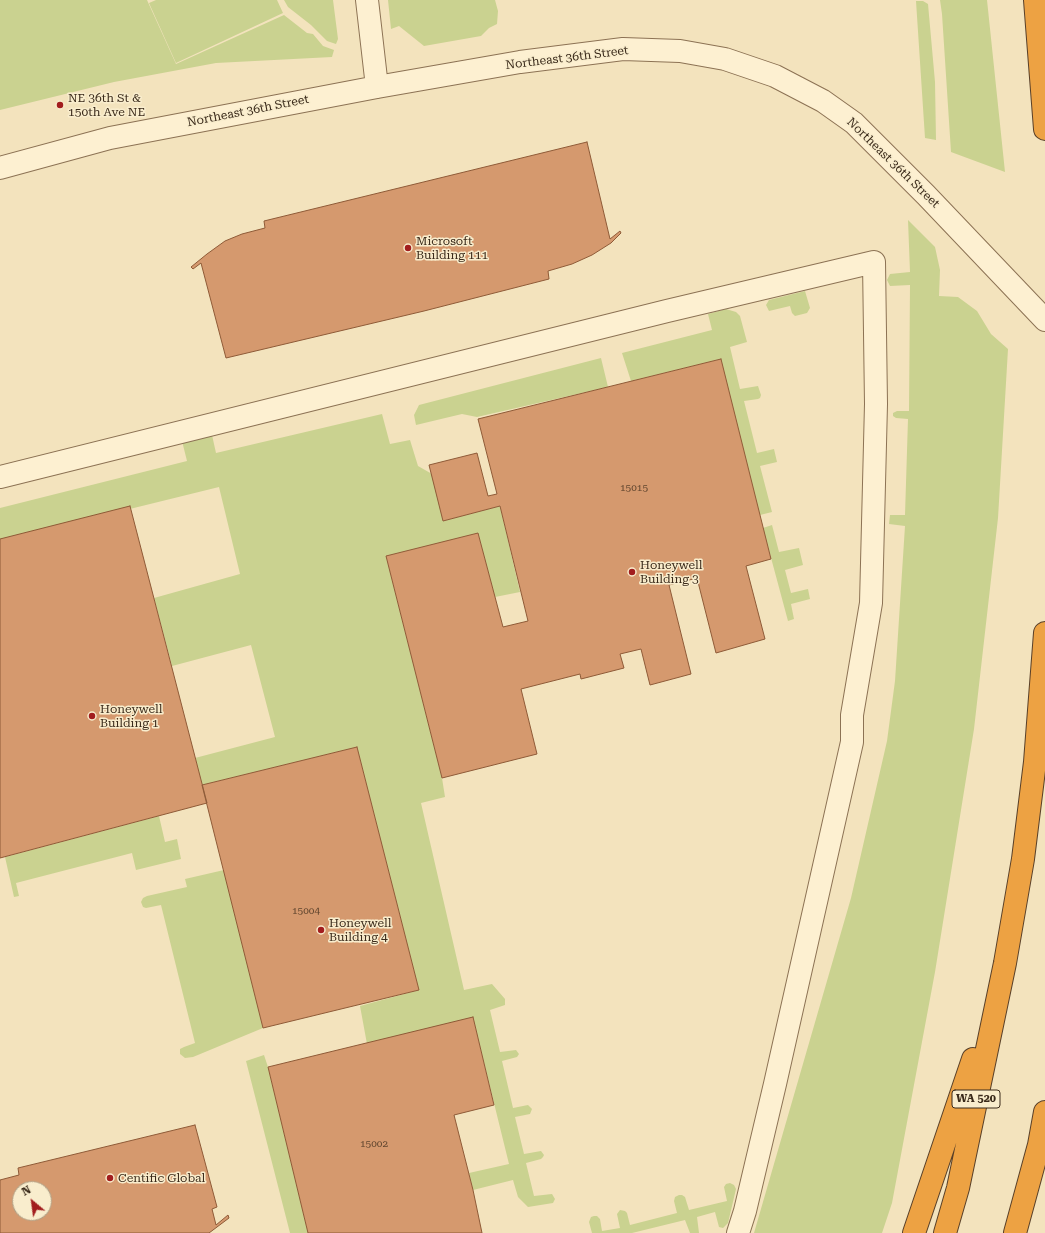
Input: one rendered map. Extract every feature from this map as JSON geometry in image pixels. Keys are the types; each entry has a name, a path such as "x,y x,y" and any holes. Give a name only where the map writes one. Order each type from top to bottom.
{"highway":[{"path":"1035,0 1045,129"},
{"name":"WA 520","path":"945,1233 958,1188 1005,963 1023,859 1035,762 1045,633"},
{"path":"914,1233 1005,963"},
{"path":"1015,1233 1038,1146 1045,1112"}],"street":[{"path":"367,0 374,49 376,87"},
{"name":"Northeast 36th Street","path":"0,168 110,138 376,87 520,62 623,49 680,51 725,59 775,76 823,101 854,123 926,195 1045,320"},
{"path":"0,477 645,317 874,262 876,404 871,603 852,714 852,742 773,1092 745,1211 738,1233"}],"green space":[{"path":"0,0 147,0 176,64 284,15 307,33 313,34 323,46 334,50 332,57 216,63 114,82 0,110"},
{"path":"156,0 277,0 283,13 176,63 149,3"},
{"path":"284,0 333,0 338,39 336,44 327,41 311,25 288,7"},
{"path":"388,0 495,0 498,11 497,24 489,28 481,36 424,46 399,26 391,29"},
{"path":"940,0 987,0 1005,172 951,152"},
{"path":"916,1 923,1 928,4 935,82 936,140 925,138"},
{"path":"908,220 935,247 940,270 939,296 958,297 977,311 991,334 1008,349 998,518 974,729 935,972 892,1203 882,1233 754,1233 851,898 887,741 895,681 905,526 889,524 890,515 905,515 908,419 896,418 893,416 893,413 897,411 909,411 910,285 890,286 887,280 890,274 910,272"},
{"path":"805,291 810,308 807,313 795,316 792,313 790,306 769,311 766,305 769,300"},
{"path":"726,309 736,312 740,316 747,342 730,347 740,389 758,386 761,395 758,399 744,401 757,453 774,449 777,462 760,466 772,512 760,515 721,359 631,381 622,353 712,330 708,314"},
{"path":"601,358 608,387 477,417 462,414 416,425 414,415 419,405"},
{"path":"382,414 390,444 410,440 418,466 432,474 443,521 500,506 520,592 495,597 478,533 386,556 442,778 445,797 421,803 464,990 492,984 505,999 505,1005 490,1010 500,1052 516,1050 519,1054 517,1057 502,1061 513,1108 528,1105 532,1109 530,1114 515,1117 524,1154 541,1151 544,1155 541,1159 526,1163 534,1196 552,1194 555,1199 553,1203 528,1207 518,1197 513,1180 473,1190 469,1173 509,1164 473,1018 367,1044 360,1006 419,990 357,747 202,785 195,758 275,737 251,645 172,666 154,598 240,574 219,487 0,541 0,508 187,461 182,441 212,435 216,453"},
{"path":"772,525 779,552 799,548 803,565 785,570 791,593 808,589 810,599 791,604 794,619 788,621 763,528"},
{"path":"159,816 165,842 177,839 181,859 136,870 132,853 16,883 19,896 14,897 5,857"},
{"path":"224,870 263,1028 193,1057 185,1058 180,1054 180,1049 195,1043 161,905 146,908 143,907 141,902 143,898 147,896 187,887 185,879"},
{"path":"264,1055 308,1233 290,1233 246,1061"},
{"path":"730,1183 734,1185 736,1189 728,1223 723,1228 719,1227 715,1212 697,1217 699,1233 690,1233 685,1220 632,1233 592,1233 589,1222 591,1217 594,1216 597,1216 600,1219 602,1231 620,1228 617,1214 620,1210 627,1213 630,1225 677,1213 674,1201 675,1197 679,1195 685,1197 689,1210 727,1201 724,1187 726,1184"}],"building":[{"name":"Microsoft Building 111","path":"587,142 610,239 620,231 621,233 611,243 592,255 572,264 548,271 549,279 424,311 226,358 201,263 193,269 191,267 225,241 242,234 265,228 264,221"},
{"name":"Honeywell Building 3","path":"721,359 771,559 746,566 765,639 716,653 697,578 669,585 691,674 650,685 641,649 620,654 624,668 581,679 580,674 521,689 537,754 442,778 386,556 478,533 503,627 528,621 500,506 443,521 429,465 477,453 488,496 497,494 478,419"},
{"name":"Honeywell Building 1","path":"130,506 207,803 0,858 0,539"},
{"name":"Honeywell Building 4","path":"357,747 419,990 263,1028 202,785"},
{"path":"473,1017 494,1105 454,1115 482,1233 308,1233 268,1067"},
{"name":"Centific Global","path":"195,1125 217,1207 212,1209 216,1225 228,1215 229,1218 209,1233 0,1233 0,1180 19,1175 18,1168"}],"place":[{"name":"NE 36th St & 150th Ave NE","path":"60,105"},
{"name":"Microsoft Building 111","path":"408,248"},
{"name":"Honeywell Building 3","path":"632,572"},
{"name":"Honeywell Building 1","path":"92,716"},
{"name":"Honeywell Building 4","path":"321,930"},
{"name":"Centific Global","path":"110,1178"}]}
